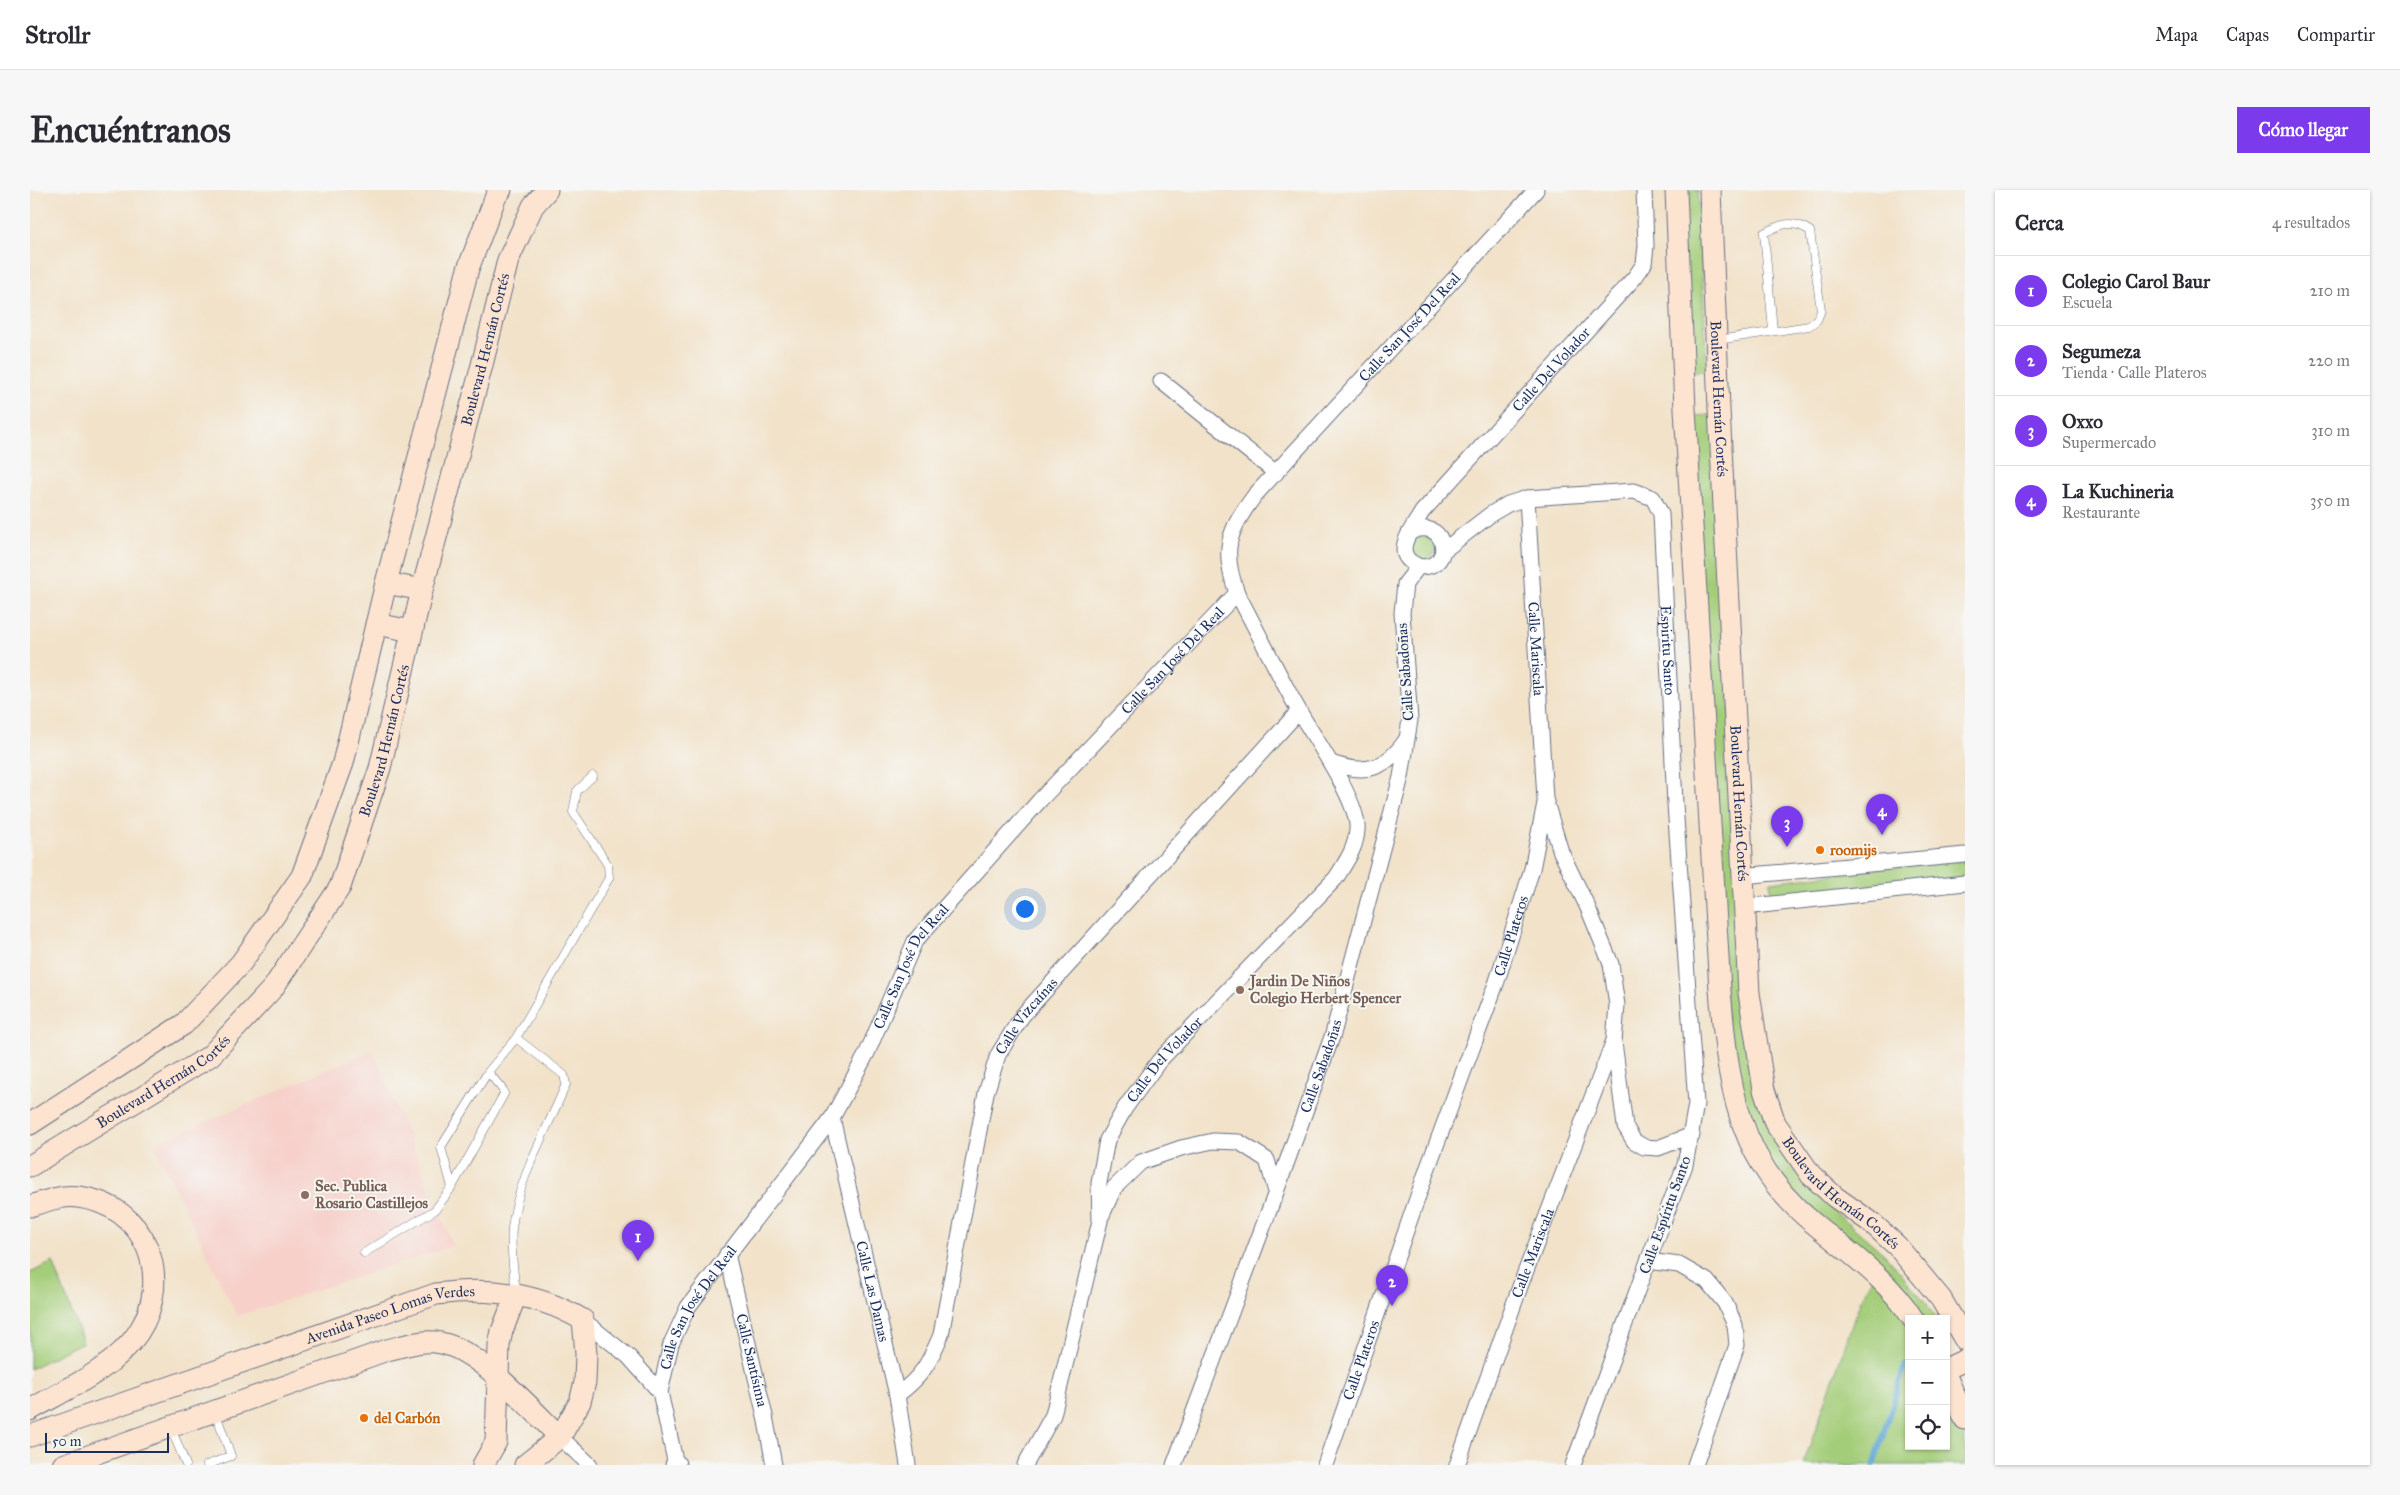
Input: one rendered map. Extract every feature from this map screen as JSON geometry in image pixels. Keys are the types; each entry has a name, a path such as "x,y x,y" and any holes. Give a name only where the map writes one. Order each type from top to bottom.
{"main road":[{"path":"30,1124 184,1024 241,962 302,876 343,763 386,583 468,270 496,196 501,190"},
{"name":"Boulevard Hernán Cortés","path":"30,1166 210,1056 273,988 340,887 380,768 422,590 508,260 533,206 547,190"},
{"name":"Boulevard Hernán Cortés","path":"1676,190 1685,409 1720,990 1726,1057 1736,1105 1748,1140 1768,1175 1786,1199 1846,1248 1905,1306 1911,1315"},
{"name":"Boulevard Hernán Cortés","path":"1710,190 1717,375 1749,993 1764,1090 1776,1123 1811,1175 1835,1197 1872,1223 1903,1253 1941,1300 1956,1334"},
{"path":"1684,375 1717,375"},
{"path":"1685,409 1719,409"},
{"path":"386,583 422,590"},
{"path":"376,624 412,632"},
{"path":"30,1206 50,1199 77,1197 100,1202 122,1213 139,1230 149,1251 154,1274 153,1295 138,1333 117,1356 89,1376 30,1410"},
{"name":"Avenida Paseo Lomas Verdes","path":"30,1436 436,1294 463,1290 490,1291 516,1295 545,1302 568,1311 583,1320"},
{"path":"483,1465 496,1442 497,1378 502,1330 516,1295"},
{"path":"525,1465 560,1437 580,1402 585,1382 586,1354 583,1320"},
{"path":"63,1465 214,1410 388,1350 418,1342 440,1343 466,1352 497,1378 560,1437"},
{"path":"1950,1367 1965,1360"},
{"path":"1950,1385 1965,1419"}],"street":[{"name":"Calle San José Del Real","path":"1299,711 1237,593 1229,572 1228,545 1239,517 1255,495 1536,190"},
{"name":"Calle Del Volador","path":"1411,532 1422,512 1635,277 1644,264 1646,246 1644,190"},
{"path":"1161,381 1276,473"},
{"name":"Espiritu Santo","path":"1527,498 1634,491 1653,498 1661,514 1675,804"},
{"path":"1443,551 1491,514 1508,504 1527,498"},
{"name":"Calle Mariscala","path":"1527,498 1545,799"},
{"path":"1424,528 1437,533 1442,539 1443,551 1440,559 1430,566 1418,567 1407,559 1404,551 1405,540 1411,532 1424,528"},
{"name":"Calle Sabadoñas","path":"1174,1465 1333,1034 1401,777 1410,720 1402,613 1405,584 1418,567"},
{"name":"Calle San José Del Real","path":"660,1392 671,1344 688,1307 832,1118 867,1053 915,941 1040,800 1237,593"},
{"name":"Calle Del Volador","path":"1025,1465 1053,1415 1100,1221 1099,1183 1108,1140 1125,1108 1159,1060 1336,878 1352,852 1358,828 1349,798 1331,763 1299,711"},
{"name":"Calle Vizcaínas","path":"897,1395 915,1382 928,1364 941,1335 986,1092 998,1055 1022,1016 1299,711"},
{"path":"1331,763 1351,770 1370,768 1386,762 1408,736"},
{"path":"1545,799 1561,852 1588,908 1611,964 1617,1005 1614,1042 1625,1126 1634,1141 1644,1147 1658,1148 1692,1135"},
{"name":"Calle Plateros","path":"1325,1465 1427,1170 1497,981 1532,869 1545,799"},
{"name":"Calle Espíritu Santo","path":"1573,1465 1685,1165 1692,1135 1696,1104 1675,804"},
{"path":"1742,876 1965,858"},
{"path":"1744,907 1965,884"},
{"name":"Calle Mariscala","path":"1457,1465 1522,1281 1614,1042"},
{"name":"Calle Las Damas","path":"832,1118 897,1395 908,1465"},
{"path":"1100,1221 1114,1188 1141,1162 1181,1148 1213,1141 1239,1142 1267,1160 1276,1192"},
{"name":"Calle Santísima","path":"727,1254 765,1416 774,1465"},
{"path":"1648,1261 1679,1265 1707,1281 1725,1303 1735,1325 1737,1345 1695,1465"},
{"name":"Avenida Paseo Lomas Verdes","path":"583,1320 628,1356 660,1392 675,1465"},
{"path":"560,1437 590,1465"}],"lane":[{"path":"1716,340 1809,326 1817,320 1821,310 1810,231 1800,224 1780,225 1764,233 1773,330"},
{"path":"452,1187 440,1146 488,1072 516,1038 609,878 608,865 573,812 577,792 594,776"},
{"path":"516,1038 564,1075 566,1084 528,1169 514,1215 512,1244 516,1295"},
{"path":"364,1253 436,1210 452,1187 504,1094 503,1090 488,1072"},
{"path":"207,1465 231,1456 214,1410"},
{"path":"170,1426 186,1465"}],"shaded area":[{"name":"Sec. Publica Rosario Castillejos","path":"373,1050 453,1246 237,1316 154,1144"}],"green space":[{"path":"1679,190 1698,190 1707,371 1690,371"},
{"path":"1715,415 1746,1038 1810,1187 1832,1209 1885,1255 1926,1303 1934,1315 1913,1315 1771,1174 1729,1057 1686,416"},
{"path":"1423,536 1432,539 1435,548 1432,557 1423,560 1414,557 1411,548 1414,539"},
{"path":"1965,858 1965,877 1772,899 1770,882"},
{"path":"53,1262 83,1342 30,1369 30,1273"},
{"path":"1874,1274 1906,1315 1905,1450 1950,1450 1950,1388 1965,1420 1965,1465 1803,1465 1860,1302"}],"waterway":[{"path":"1874,1465 1905,1364"}],"place":[{"name":"La Kuchineria","path":"1882,835"},
{"name":"Oxxo","path":"1787,847"},
{"name":"roomijs","path":"1820,850"},
{"name":"Jardin De Niños Colegio Herbert Spencer","path":"1240,990"},
{"name":"Sec. Publica Rosario Castillejos","path":"305,1195"},
{"name":"Colegio Carol Baur","path":"638,1261"},
{"name":"Segumeza","path":"1392,1306"},
{"name":"del Carbón","path":"364,1418"}]}
